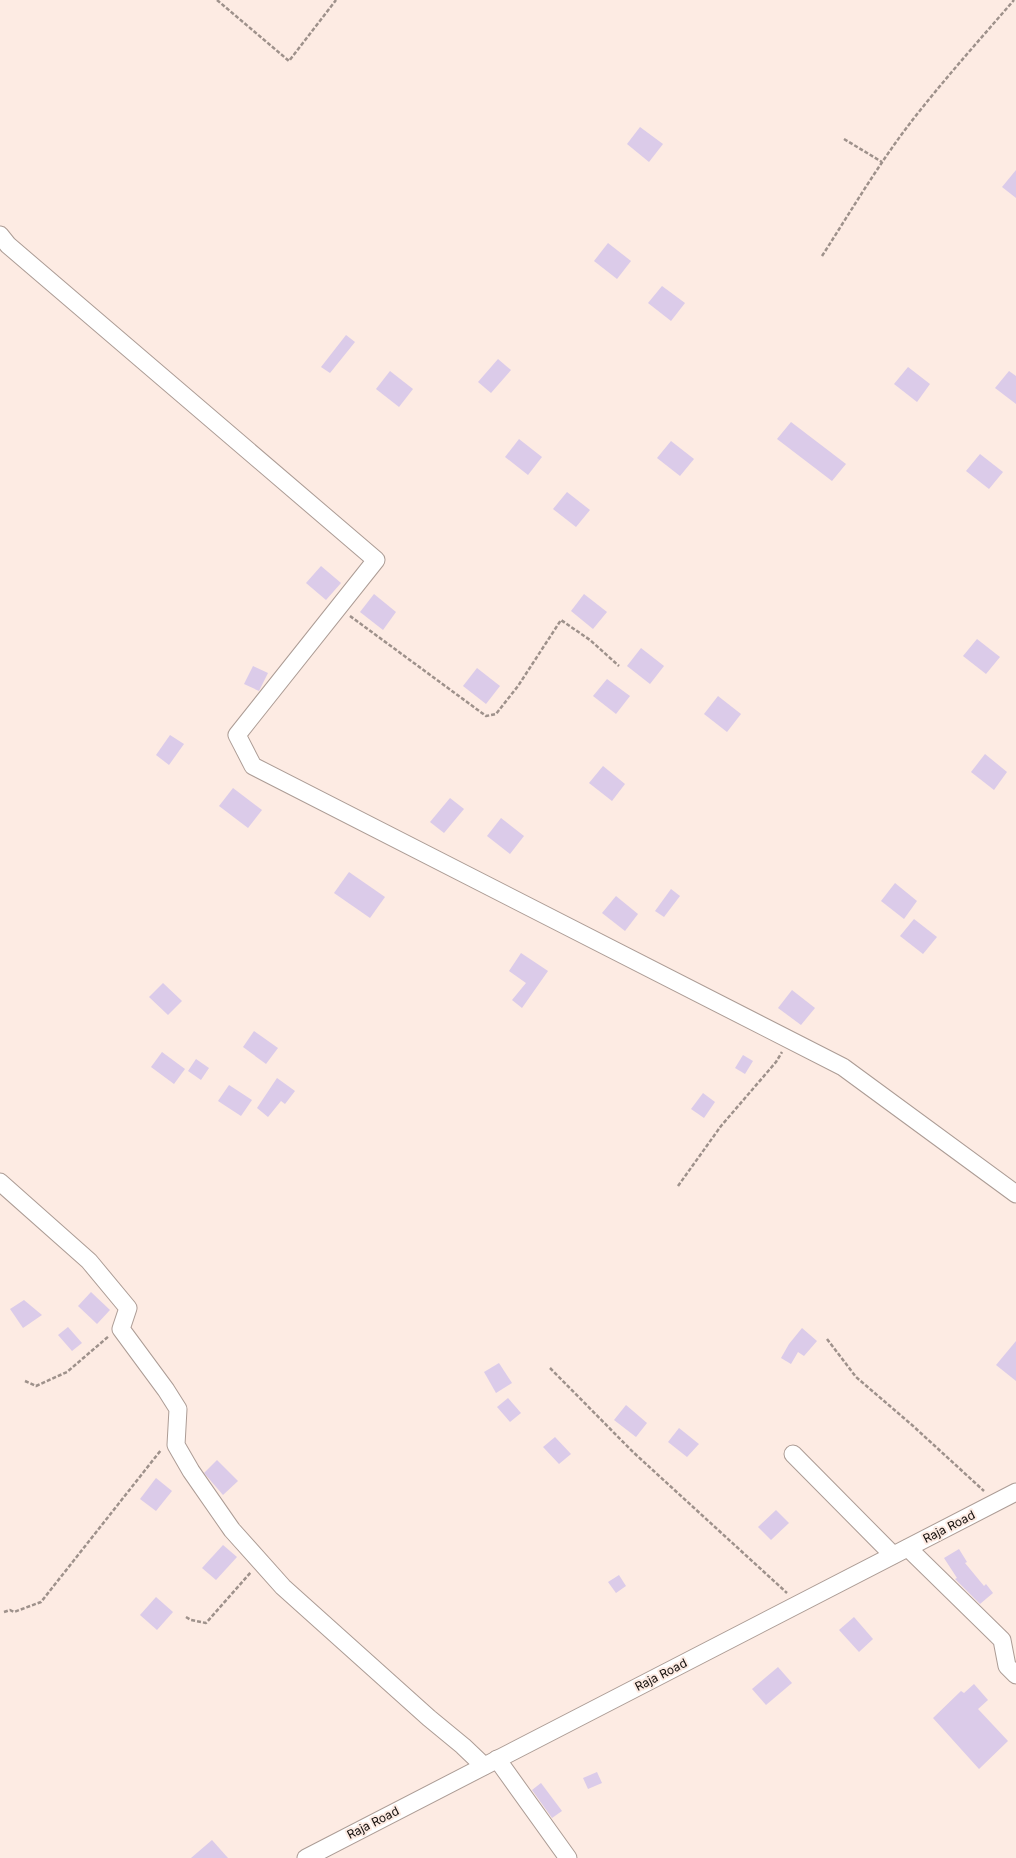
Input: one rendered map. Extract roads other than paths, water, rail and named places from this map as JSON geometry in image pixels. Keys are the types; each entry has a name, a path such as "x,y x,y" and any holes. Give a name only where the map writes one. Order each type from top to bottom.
{"street":[{"path":"3,245 376,560 237,735 253,766 843,1067 1016,1194"},
{"path":"0,1182 89,1261 128,1308 121,1328 178,1409 176,1445 191,1471 232,1530 283,1587 429,1718 463,1746 490,1763 568,1858"},
{"path":"793,1454 1002,1640 1007,1666 1016,1675"},
{"name":"Raja Road","path":"306,1858 1016,1492"}]}
